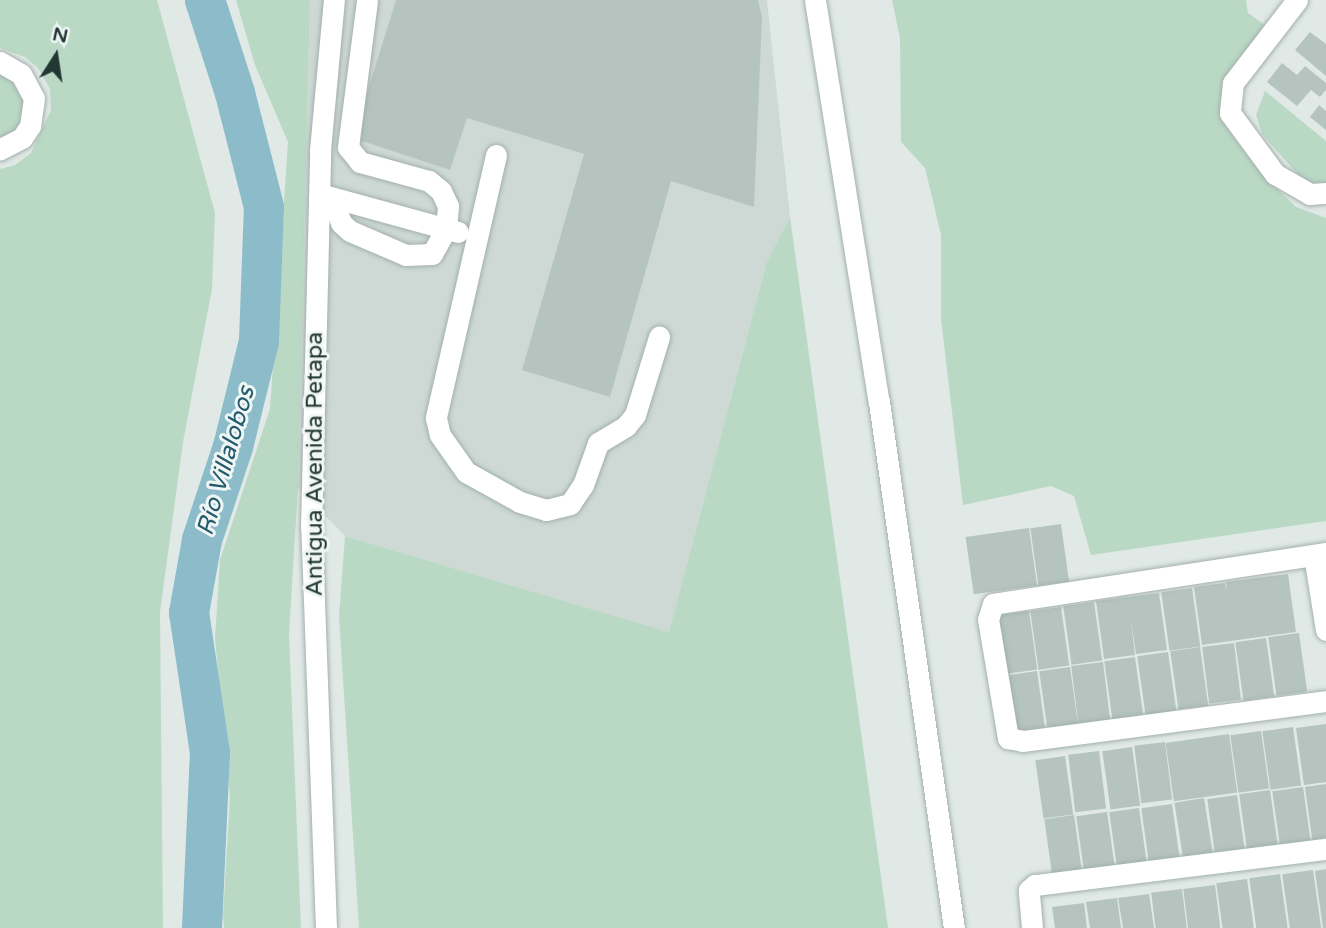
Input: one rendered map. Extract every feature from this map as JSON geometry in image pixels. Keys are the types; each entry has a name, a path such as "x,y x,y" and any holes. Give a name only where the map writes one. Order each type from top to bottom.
{"street":[{"name":"Antigua Avenida Petapa","path":"326,928 311,528 334,0"},
{"path":"325,196 341,223 350,231 405,255 432,254 446,229 448,205 441,191 429,181 360,162 348,147 367,0"},
{"path":"815,0 879,402 954,928"},
{"path":"1297,0 1233,83 1230,113 1275,174 1310,194 1326,193"},
{"path":"0,62 21,74 30,85 34,112 22,138 0,149"},
{"path":"496,155 436,418 440,435 466,472 490,489 546,510 570,504 583,485 598,443 626,426 635,415 659,337"},
{"path":"325,196 477,237"},
{"path":"1326,630 1320,554 993,604 988,618 1008,738 1023,741 1326,701"},
{"path":"1032,928 1029,890 1035,886 1326,849"}],"shaded area":[{"path":"310,0 767,0 790,217 767,261 669,632 345,536 298,488"}],"green space":[{"path":"0,0 157,0 215,213 212,289 183,442 160,612 163,928 0,928 0,169 15,165 31,153 51,110 50,89 38,68 25,57 0,48"},
{"path":"236,0 310,0 298,488 289,634 301,928 224,928 223,916 230,798 215,638 220,560 270,409 288,142 255,65"},
{"path":"892,0 1246,0 1248,13 1269,28 1226,96 1232,135 1260,172 1296,207 1326,218 1326,521 1091,555 1074,496 1051,486 963,505 941,319 941,235 925,168 901,142 900,38"},
{"path":"0,66 19,77 30,116 0,145"},
{"path":"1265,91 1326,141 1326,188 1308,186 1262,134 1256,115"},
{"path":"790,217 888,928 359,928 339,617 345,536 669,632 767,261"}],"building":[{"path":"396,0 758,0 762,17 754,207 671,181 610,397 522,370 584,154 467,118 450,170 353,138"},
{"path":"1310,32 1326,44 1326,76 1295,50"},
{"path":"1282,63 1297,75 1305,66 1326,83 1326,90 1320,97 1311,90 1297,106 1267,82"},
{"path":"1319,105 1326,111 1326,130 1310,117"},
{"path":"1061,524 1069,581 1038,586 1030,528"},
{"path":"1029,528 1037,585 974,594 966,537"},
{"path":"1288,574 1296,632 1202,645 1194,587 1225,583 1227,591 1226,582"},
{"path":"1192,588 1200,646 1170,651 1161,592"},
{"path":"1159,593 1167,650 1136,654 1131,620 1135,655 1104,659 1096,601"},
{"path":"1094,602 1102,660 1072,665 1063,606"},
{"path":"1061,607 1069,665 1039,670 1030,611"},
{"path":"1029,611 1037,669 1007,674 998,615"},
{"path":"1299,633 1307,691 1277,696 1268,637"},
{"path":"1266,638 1274,696 1244,701 1235,642"},
{"path":"1234,643 1241,700 1209,703 1202,647"},
{"path":"1200,647 1208,705 1179,710 1170,651"},
{"path":"1168,652 1176,710 1146,715 1137,656"},
{"path":"1135,657 1143,715 1113,720 1104,661"},
{"path":"1103,662 1110,720 1078,723 1071,666"},
{"path":"1070,667 1078,725 1048,730 1039,671"},
{"path":"1037,671 1045,728 1015,733 1007,675"},
{"path":"1326,724 1326,782 1304,785 1296,728"},
{"path":"1293,727 1301,785 1271,790 1262,731"},
{"path":"1261,731 1269,788 1238,793 1230,735"},
{"path":"1229,734 1237,792 1174,801 1166,743"},
{"path":"1165,742 1172,800 1141,803 1134,746"},
{"path":"1132,747 1140,805 1111,810 1102,751"},
{"path":"1099,751 1106,809 1075,812 1068,755"},
{"path":"1065,756 1073,814 1044,819 1035,760"},
{"path":"1326,784 1326,843 1313,845 1305,787"},
{"path":"1303,787 1311,845 1281,850 1272,791"},
{"path":"1270,790 1278,848 1248,853 1239,794"},
{"path":"1237,795 1245,852 1215,857 1207,799"},
{"path":"1204,798 1213,856 1184,861 1174,803"},
{"path":"1172,804 1180,861 1149,866 1141,808"},
{"path":"1139,808 1147,866 1118,871 1109,812"},
{"path":"1107,812 1115,869 1084,874 1076,816"},
{"path":"1074,815 1082,873 1053,878 1044,819"},
{"path":"1326,869 1326,928 1323,928 1315,871"},
{"path":"1313,870 1321,928 1290,928 1282,874"},
{"path":"1280,874 1288,928 1256,928 1249,878"},
{"path":"1247,879 1254,928 1223,928 1216,883"},
{"path":"1215,885 1220,928 1188,928 1183,889"},
{"path":"1182,889 1187,928 1156,928 1151,893"},
{"path":"1149,894 1154,928 1123,928 1118,898"},
{"path":"1117,898 1121,928 1090,928 1086,902"},
{"path":"1084,903 1087,928 1055,928 1052,907"}],"waterway":[{"name":"Río Villalobos","path":"202,928 210,753 189,613 202,540 233,447 259,341 264,207 235,93 205,0"}]}
